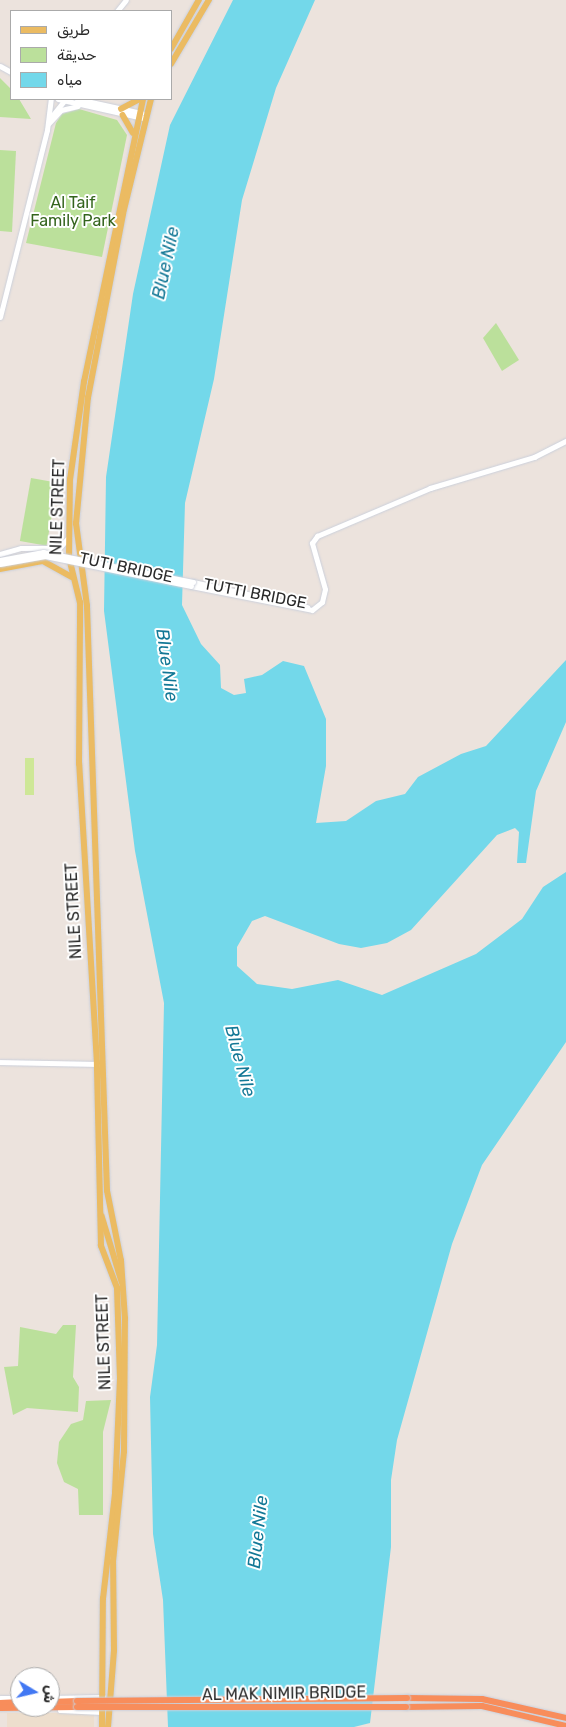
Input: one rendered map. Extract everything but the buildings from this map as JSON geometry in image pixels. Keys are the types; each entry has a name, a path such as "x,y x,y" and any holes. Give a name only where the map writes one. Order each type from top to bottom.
{"highway":[{"name":"AL MAK NIMIR BRIDGE","path":"0,1709 77,1704 407,1698 482,1699 566,1718"},
{"name":"AL MAK NIMIR BRIDGE","path":"60,1701 77,1704 482,1706 566,1726"}],"main road":[{"path":"172,47 199,0"},
{"path":"172,61 209,0"},
{"path":"134,134 122,112 140,100"},
{"name":"NILE STREET","path":"108,1727 114,1636 114,1554 119,1526 125,1428 121,1318 115,1282 101,1246 97,1062 79,764 80,610 69,537 71,468 141,115 142,100"},
{"name":"NILE STREET","path":"131,160 134,134 141,115 150,100"},
{"name":"NILE STREET","path":"88,383 79,469 76,542 87,606 107,1112 108,1205 123,1282 112,1522 106,1550 102,1727"},
{"path":"71,468 79,469"},
{"path":"0,569 43,561 63,568 75,579"},
{"path":"99,1110 107,1112"},
{"path":"100,1212 123,1282"},
{"path":"112,1522 119,1526"},
{"path":"106,1550 114,1554"},
{"path":"103,1641 110,1643 114,1636"}],"street":[{"path":"118,10 126,0"},
{"path":"0,317 49,123 51,100"},
{"path":"49,123 63,100 82,102 141,115"},
{"path":"49,123 61,110 82,102"},
{"name":"TUTTI BRIDGE","path":"300,608 320,604 323,582 312,543 340,526 430,488 534,458 566,441"},
{"path":"0,554 21,548 59,548 69,537"},
{"name":"TUTI BRIDGE","path":"0,560 29,552 54,554 300,608"},
{"name":"TUTI BRIDGE","path":"0,564 45,556 300,608"},
{"path":"0,1062 97,1062"},
{"path":"60,1699 103,1697"},
{"path":"0,1709 102,1712"}],"shaded area":[{"path":"7,1713 10,1713 10,1717 60,1717 60,1713 94,1713 94,1727 7,1727"}],"green space":[{"path":"0,78 10,88 10,100 20,100 31,119 0,117"},
{"name":"Al Taif Family Park","path":"79,109 117,120 127,135 102,257 26,243 56,123 62,114"},
{"path":"0,150 16,151 12,232 0,231"},
{"path":"496,323 519,360 502,371 483,338"},
{"path":"31,478 58,483 46,546 20,541"},
{"path":"25,758 34,758 34,795 25,795"},
{"path":"63,1325 76,1325 73,1377 79,1387 78,1412 27,1408 13,1415 4,1367 18,1366 20,1327 56,1334"},
{"path":"111,1400 103,1432 103,1515 79,1515 78,1489 64,1482 57,1463 59,1442 71,1424 83,1420 86,1401"}],"water":[{"name":"Blue Nile","path":"233,0 315,0 276,88 242,200 214,379 185,503 182,605 201,644 220,665 221,688 234,695 246,693 244,679 262,675 283,661 304,666 326,719 326,766 316,823 346,821 376,801 405,794 418,777 461,754 486,746 566,660 566,722 536,791 526,863 517,863 519,832 515,828 497,835 411,930 387,943 361,948 339,944 265,916 252,921 237,947 237,966 257,984 292,989 338,980 382,995 476,954 522,919 543,887 566,872 566,1042 482,1165 452,1244 397,1440 391,1480 391,1547 370,1723 354,1727 168,1727 163,1600 153,1534 150,1397 157,1345 164,1003 135,851 104,611 106,477 133,294 170,125"}]}
